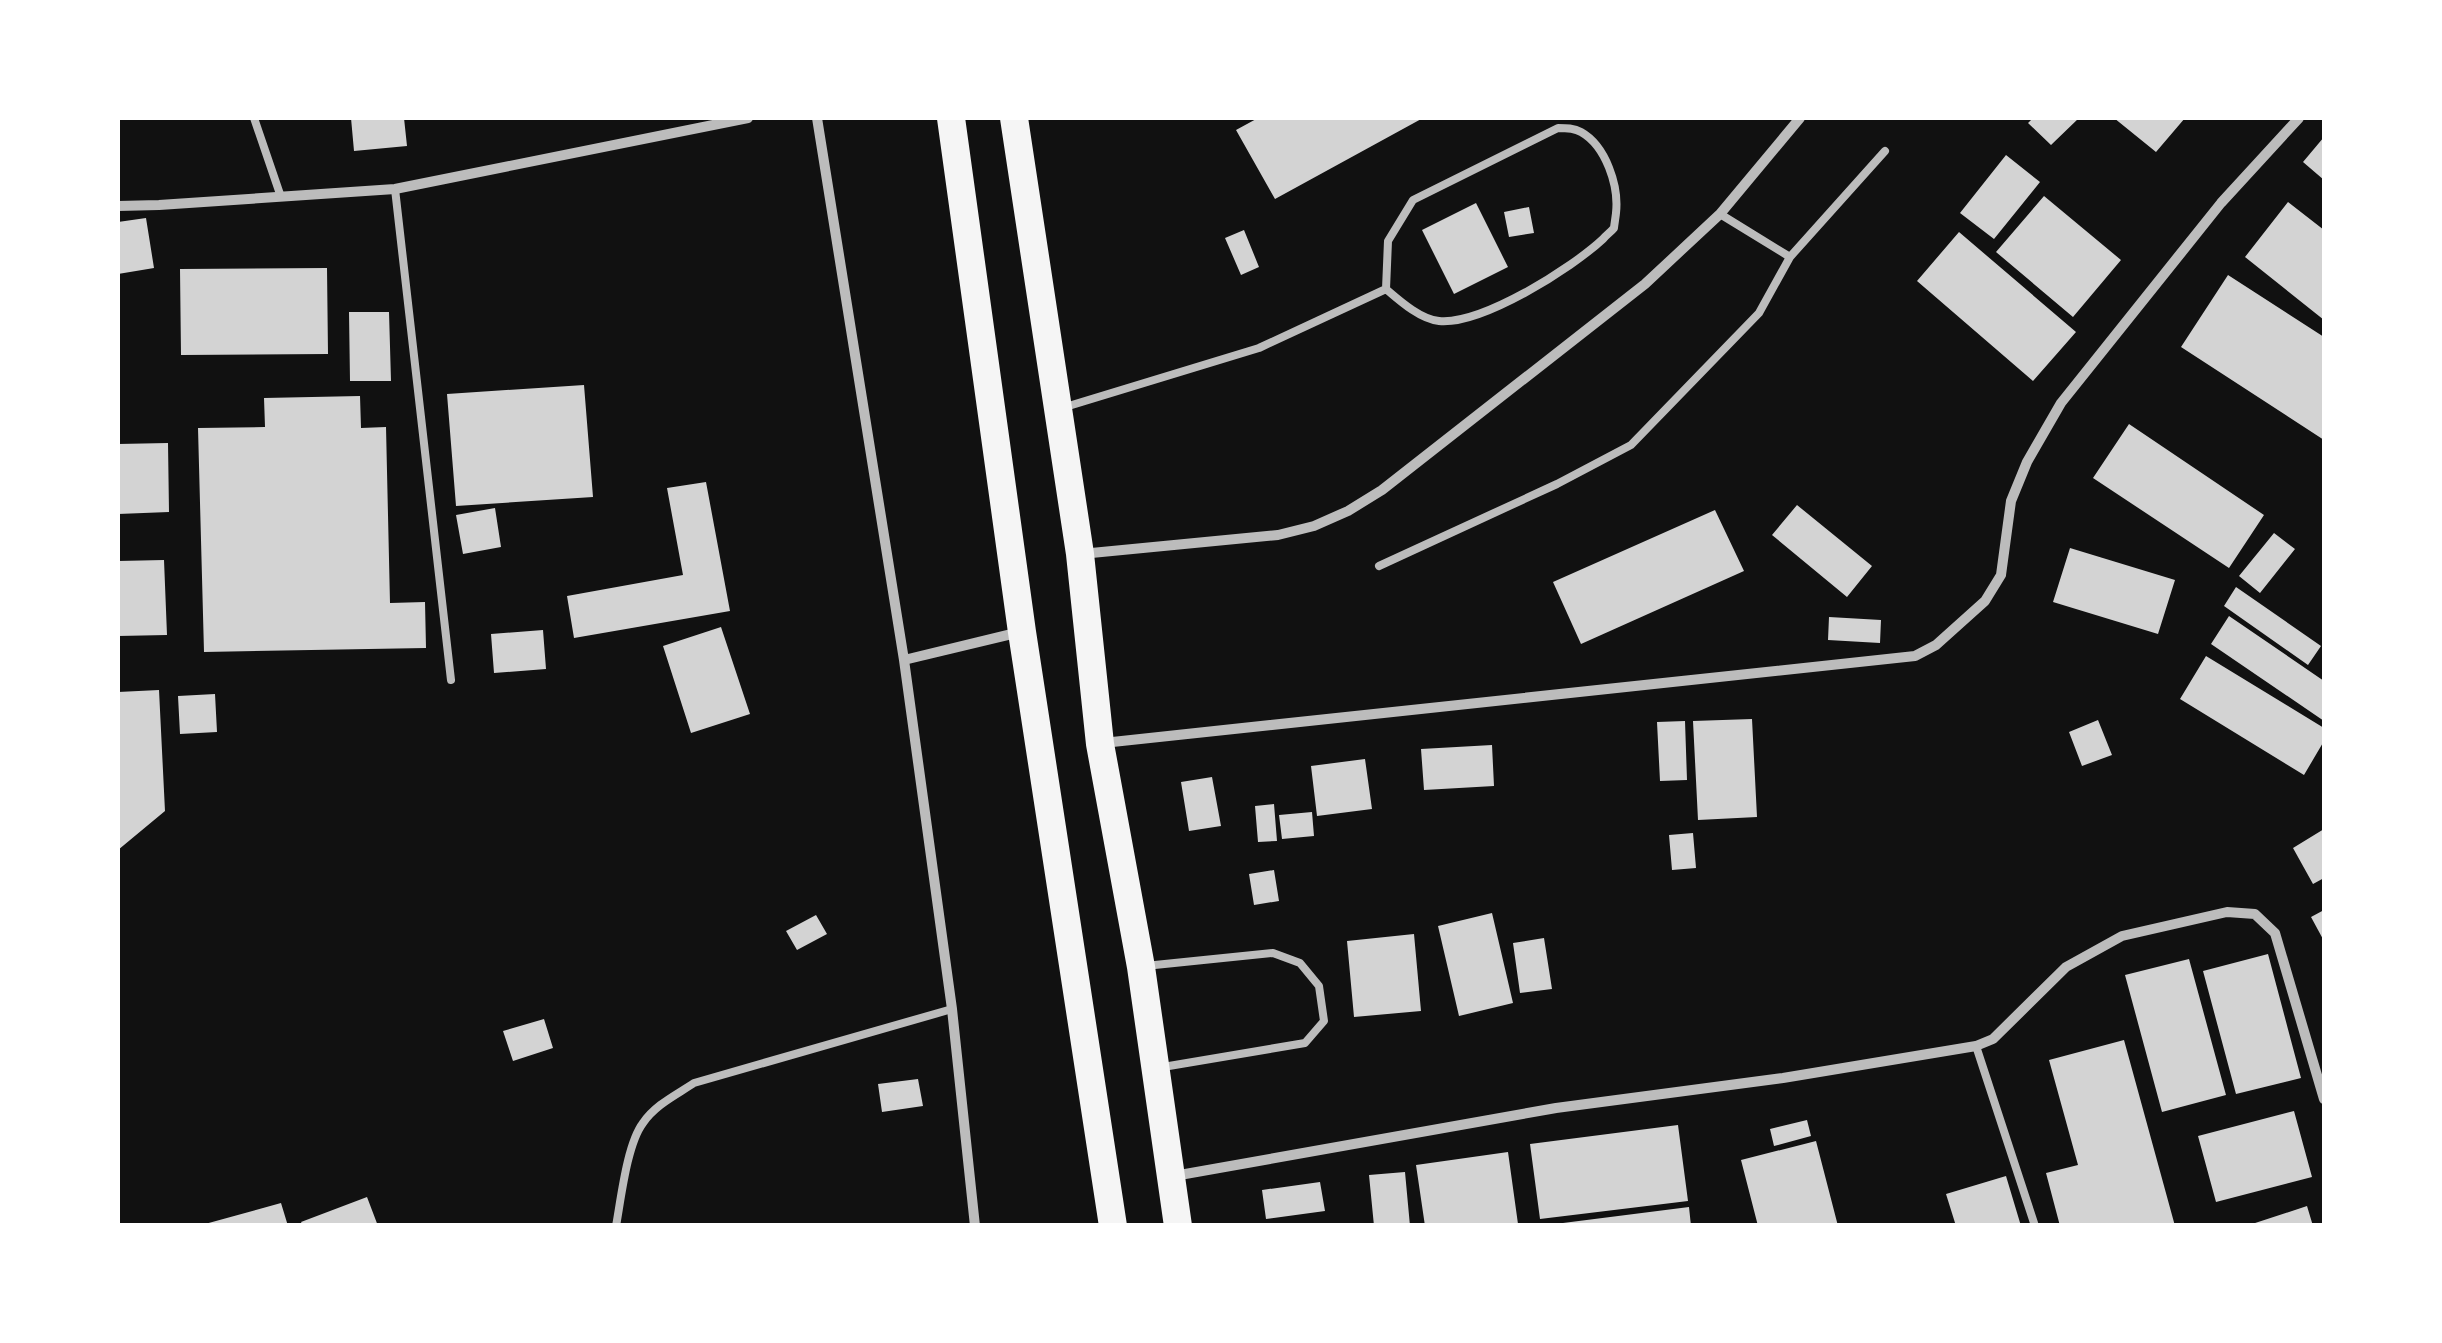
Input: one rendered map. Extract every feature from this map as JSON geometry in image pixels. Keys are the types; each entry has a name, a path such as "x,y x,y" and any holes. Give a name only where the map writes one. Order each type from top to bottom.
{"highway":[{"path":"951,118 1022,632 1113,1226"},
{"path":"1014,118 1080,554 1100,744 1140,966 1178,1226"}],"street":[{"path":"118,206 395,189 748,118"},
{"path":"817,118 904,660 952,1009 975,1226"},
{"path":"1080,554 1278,536 1348,512 1382,490 1645,284 1720,214 1800,118"},
{"path":"1100,744 1915,656 1936,645 1985,601 2001,575 2010,501 2026,462 2061,403 2221,203 2300,118"},
{"path":"904,660 1022,632"},
{"path":"1172,1176 1556,1108 1783,1078 1976,1046 1993,1039 2066,967 2122,936 2227,912 2255,914 2276,933 2324,1100"}],"lane":[{"path":"254,118 282,196"},
{"path":"1558,128 1577,129 1591,139 1611,170 1618,196 1614,228 1588,253 1542,284 1493,308 1436,321 1404,305 1386,290 1388,241 1413,200 1558,128"},
{"path":"1380,566 1557,484 1630,445 1759,313 1790,257 1885,151"},
{"path":"395,189 451,680"},
{"path":"1720,214 1790,257"},
{"path":"1058,409 1260,348 1386,290"},
{"path":"1140,966 1273,952 1300,963 1320,986 1324,1021 1305,1043 1156,1068"},
{"path":"616,1226 631,1152 641,1124 694,1083 952,1009"},
{"path":"1976,1046 2036,1226"}],"building":[{"path":"351,118 404,118 407,146 354,151"},
{"path":"1258,118 1423,118 1275,199 1236,130"},
{"path":"2033,118 2079,118 2051,145 2028,123"},
{"path":"2114,118 2185,118 2156,152"},
{"path":"2324,137 2324,180 2303,162"},
{"path":"2006,155 2040,182 1994,239 1960,213"},
{"path":"2044,196 2121,260 2073,317 1996,252"},
{"path":"2288,202 2324,230 2324,320 2245,257"},
{"path":"1476,203 1508,267 1454,294 1422,230"},
{"path":"1529,207 1534,233 1509,237 1504,212"},
{"path":"146,218 154,268 118,274 118,222"},
{"path":"1244,230 1259,267 1241,275 1225,238"},
{"path":"1959,232 2076,332 2033,381 1917,281"},
{"path":"327,268 328,354 181,355 180,269"},
{"path":"2228,275 2324,337 2324,440 2181,347"},
{"path":"349,312 389,312 391,381 350,381"},
{"path":"584,385 593,497 456,506 447,394"},
{"path":"360,396 361,428 386,427 390,603 425,602 426,648 204,652 198,428 265,427 264,398"},
{"path":"2129,424 2264,515 2229,568 2093,478"},
{"path":"168,443 169,512 118,514 118,444"},
{"path":"706,482 730,611 574,638 567,596 683,575 667,488"},
{"path":"1797,505 1872,566 1847,597 1772,535"},
{"path":"495,508 501,547 463,554 456,515"},
{"path":"1715,510 1744,571 1581,644 1553,582"},
{"path":"2274,533 2295,549 2260,593 2239,576"},
{"path":"2070,548 2175,580 2158,634 2053,602"},
{"path":"164,560 167,635 118,636 118,561"},
{"path":"2236,587 2321,646 2308,665 2224,606"},
{"path":"2229,616 2324,681 2324,721 2211,644"},
{"path":"1829,617 1881,620 1880,643 1828,640"},
{"path":"721,627 750,714 691,733 663,646"},
{"path":"543,630 546,669 494,673 491,634"},
{"path":"2206,656 2324,728 2324,741 2304,775 2180,699"},
{"path":"159,690 165,811 118,850 118,692"},
{"path":"215,694 217,732 180,734 178,696"},
{"path":"1752,719 1757,817 1698,820 1693,721"},
{"path":"2098,720 2112,755 2082,766 2069,732"},
{"path":"1685,721 1687,780 1660,781 1657,722"},
{"path":"1492,745 1494,786 1424,790 1421,749"},
{"path":"1365,759 1372,809 1317,816 1311,766"},
{"path":"1212,777 1221,826 1189,831 1181,782"},
{"path":"1274,804 1277,841 1258,842 1255,806"},
{"path":"1312,812 1314,836 1282,839 1279,815"},
{"path":"2324,829 2324,878 2313,884 2293,848"},
{"path":"1693,833 1696,868 1672,870 1669,835"},
{"path":"1274,870 1279,901 1254,905 1249,874"},
{"path":"2324,910 2324,941 2311,917"},
{"path":"1492,913 1513,1003 1459,1016 1438,926"},
{"path":"816,915 827,934 797,950 786,931"},
{"path":"1414,934 1421,1011 1354,1017 1347,941"},
{"path":"1544,938 1552,989 1520,993 1513,943"},
{"path":"2268,954 2301,1078 2236,1094 2203,971"},
{"path":"2189,959 2226,1095 2162,1112 2125,975"},
{"path":"544,1019 553,1048 513,1061 503,1031"},
{"path":"2124,1040 2175,1226 2060,1226 2046,1173 2078,1165 2049,1060"},
{"path":"918,1079 923,1106 882,1112 878,1084"},
{"path":"2294,1111 2312,1177 2216,1202 2198,1136"},
{"path":"1807,1120 1811,1136 1774,1146 1770,1129"},
{"path":"1678,1125 1688,1201 1540,1219 1530,1144"},
{"path":"1816,1141 1838,1226 1758,1226 1741,1160"},
{"path":"1508,1152 1518,1224 1425,1226 1416,1165"},
{"path":"1405,1172 1410,1226 1374,1226 1369,1175"},
{"path":"2006,1176 2021,1226 1956,1226 1946,1194"},
{"path":"1320,1182 1325,1211 1266,1219 1262,1190"},
{"path":"367,1197 378,1226 303,1226 301,1222"},
{"path":"281,1203 288,1226 205,1224"},
{"path":"2307,1206 2313,1226 2249,1226 2249,1225"},
{"path":"1689,1207 1691,1226 1563,1226 1563,1223"}]}
